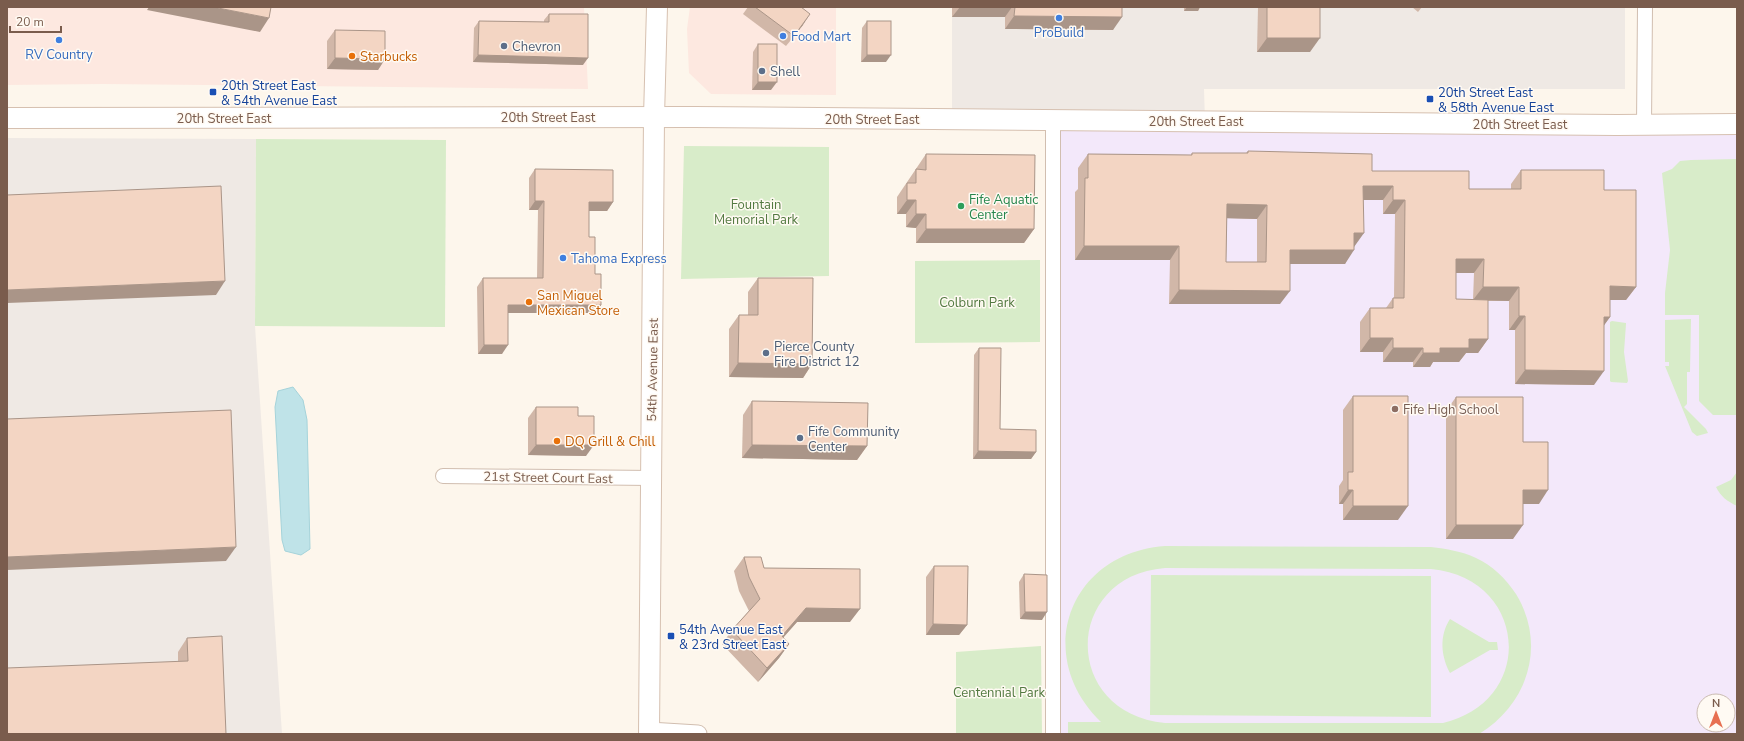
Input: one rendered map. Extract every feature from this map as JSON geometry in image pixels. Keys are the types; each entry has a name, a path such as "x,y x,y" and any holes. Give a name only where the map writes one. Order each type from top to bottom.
{"main road":[{"name":"54th Avenue East","path":"649,732 654,116 657,7"},
{"name":"20th Street East","path":"7,118 654,116 1644,125 1737,124"}],"street":[{"path":"1644,125 1645,7"},
{"path":"1052,120 1053,734"},
{"name":"21st Street Court East","path":"443,476 652,478"},
{"path":"649,732 698,734"}],"shaded area":[{"path":"7,7 584,7 588,89 103,84 7,85"},
{"path":"690,7 836,7 836,95 711,94 689,73 687,29"},
{"path":"952,7 1625,7 1625,89 1204,89 1205,122 952,120"},
{"name":"Fife High School","path":"1053,120 1737,124 1737,734 1053,734"},
{"path":"7,138 256,139 255,326 282,734 7,734"}],"green space":[{"path":"256,139 446,140 445,327 255,326"},
{"name":"Fountain Memorial Park","path":"684,146 829,147 829,276 681,279"},
{"path":"1737,159 1737,415 1713,415 1699,401 1699,315 1665,315 1665,293 1670,250 1662,173 1672,169 1680,161"},
{"name":"Colburn Park","path":"1040,260 1040,342 915,343 915,261"},
{"path":"1691,319 1690,372 1687,372 1687,404 1684,407 1706,429 1708,433 1697,436 1692,432 1665,366 1669,366 1669,362 1665,362 1665,320"},
{"path":"1610,322 1626,323 1624,352 1627,383 1610,381"},
{"path":"1737,472 1737,506 1725,498 1716,487 1731,480"},
{"path":"1165,546 1431,547 1465,554 1482,561 1493,569 1508,583 1516,594 1525,613 1530,633 1531,653 1528,672 1510,707 1496,721 1479,734 1068,734 1068,722 1101,722 1080,695 1068,667 1066,639 1071,612 1084,587 1105,567 1132,553","holes":["1165,568 1431,569 1463,577 1487,594 1502,616 1509,641 1506,667 1494,691 1473,710 1443,723 1165,723 1131,714 1107,696 1092,672 1088,645 1093,618 1107,594 1131,577"]},
{"path":"1151,575 1431,576 1431,717 1150,715"},
{"path":"1450,619 1489,642 1497,642 1498,650 1490,650 1450,673 1442,646 1444,632"},
{"name":"Centennial Park","path":"1041,646 1042,734 956,734 956,652"}],"water":[{"path":"293,387 303,400 307,420 310,549 301,555 285,551 282,540 275,407 278,391"}],"building":[{"path":"213,7 271,7 269,18"},
{"path":"755,7 801,7 810,14 794,36"},
{"path":"1015,7 1122,7 1122,17 1014,16"},
{"path":"1267,7 1320,7 1320,38 1267,38"},
{"path":"549,14 588,14 588,58 478,55 479,21 549,22"},
{"path":"867,21 891,21 891,55 867,55"},
{"path":"335,30 385,31 385,59 335,58"},
{"path":"758,44 777,44 777,82 758,82"},
{"path":"1248,151 1372,154 1372,171 1469,171 1469,189 1521,189 1521,170 1604,170 1604,190 1636,190 1636,287 1610,286 1610,317 1604,317 1604,371 1525,370 1525,316 1519,316 1519,287 1483,287 1484,259 1456,259 1456,299 1488,300 1488,339 1469,339 1469,348 1440,348 1440,353 1423,353 1423,348 1393,348 1393,338 1370,338 1370,308 1393,308 1393,298 1404,298 1405,200 1393,200 1393,186 1363,186 1364,233 1354,233 1354,250 1290,250 1290,291 1179,290 1179,246 1084,246 1085,178 1088,178 1088,154 1192,155 1192,153 1248,153","holes":["1227,204 1267,205 1266,262 1226,262"]},
{"name":"Fife Aquatic Center","path":"926,154 1035,155 1034,229 926,229 926,214 916,214 916,200 907,200 907,183 916,183 916,169 926,170"},
{"path":"535,169 613,170 613,202 589,202 589,237 595,237 595,274 601,274 601,305 508,305 508,345 484,345 483,278 543,278 544,201 535,201"},
{"path":"221,186 225,281 7,290 7,195"},
{"name":"Pierce County Fire District 12","path":"758,278 813,278 812,364 738,363 739,315 758,315"},
{"path":"979,348 1001,348 1000,429 1036,430 1036,452 978,451"},
{"path":"1353,396 1408,396 1408,506 1353,506 1353,490 1348,490 1348,472 1353,472"},
{"path":"1456,397 1523,397 1523,442 1548,442 1548,490 1523,490 1523,525 1456,525"},
{"name":"Fife Community Center","path":"752,401 868,403 867,446 752,445"},
{"path":"536,407 578,407 578,416 594,416 594,445 536,445"},
{"path":"231,410 236,547 7,557 7,419"},
{"path":"744,557 761,557 764,568 860,569 860,609 806,608 782,636 789,644 767,668 732,630 760,599 749,577"},
{"path":"934,566 968,566 967,625 933,624"},
{"path":"1024,574 1047,575 1047,612 1025,612"},
{"path":"222,636 226,734 7,734 7,668 188,661 187,638"}],"place":[{"name":"ProBuild","path":"1059,18"},
{"name":"Food Mart","path":"783,36"},
{"name":"RV Country","path":"59,40"},
{"name":"Chevron","path":"504,46"},
{"name":"Starbucks","path":"352,56"},
{"name":"Shell","path":"762,71"},
{"name":"20th Street East & 54th Avenue East","path":"213,92"},
{"name":"20th Street East & 58th Avenue East","path":"1430,99"},
{"name":"Fife Aquatic Center","path":"961,206"},
{"name":"Tahoma Express","path":"563,258"},
{"name":"San Miguel Mexican Store","path":"529,302"},
{"name":"Pierce County Fire District 12","path":"766,353"},
{"name":"Fife High School","path":"1395,409"},
{"name":"Fife Community Center","path":"800,438"},
{"name":"DQ Grill & Chill","path":"557,441"},
{"name":"54th Avenue East & 23rd Street East","path":"671,636"}]}
